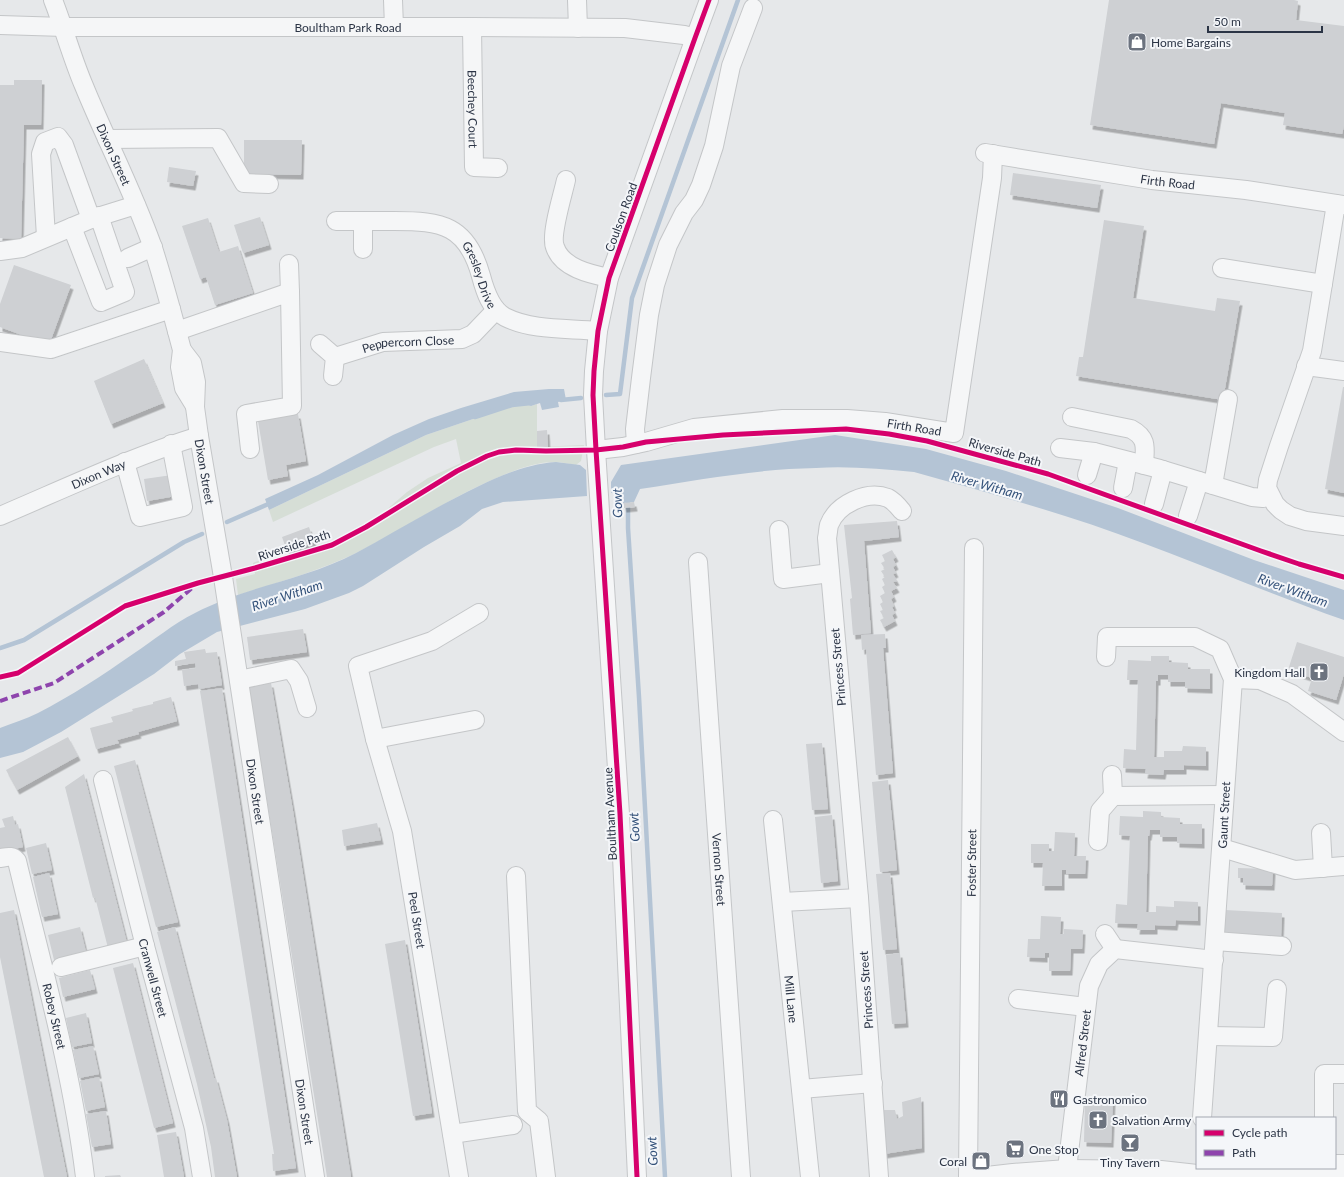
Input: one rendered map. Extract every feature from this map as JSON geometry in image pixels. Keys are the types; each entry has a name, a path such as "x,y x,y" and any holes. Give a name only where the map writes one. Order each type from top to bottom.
{"street":[{"name":"Dixon Street","path":"53,0 64,27 72,57 153,247 182,350 192,364 196,382 195,407 199,436 225,588 315,1177"},
{"name":"Dixon Street","path":"64,27 66,0"},
{"path":"393,0 394,26"},
{"path":"577,0 578,28"},
{"name":"Coulson Road","path":"596,450 593,394 598,331 610,278 695,38 710,0"},
{"path":"641,443 635,429 649,316 655,285 668,245 684,213 694,200 701,185 714,146 731,66 753,8"},
{"name":"Boultham Park Road","path":"0,25 64,27 472,26 625,28 684,35 695,38"},
{"name":"Beechey Court","path":"472,26 474,167 498,168"},
{"path":"46,237 41,154 45,142 58,137 64,145 125,292 101,302 72,227"},
{"path":"107,139 218,138 244,183 270,184"},
{"name":"Firth Road","path":"596,450 641,443 694,428 783,419 847,419 885,422 954,433 992,178 989,153 1152,180 1246,190 1340,204"},
{"path":"566,180 554,236 554,247 560,256 573,267 588,274 610,278"},
{"path":"1340,204 1323,284 1312,351 1268,480 1267,488 1275,504 1290,516 1306,521 1344,526"},
{"path":"0,251 22,248 95,218 136,206"},
{"name":"Gresley Drive","path":"336,221 421,221 440,224 453,230 473,252 483,284 496,310 505,317 523,324 544,328 598,331"},
{"path":"363,221 363,249"},
{"path":"128,258 153,247"},
{"path":"250,449 246,414 292,406 289,264"},
{"path":"1222,268 1323,284"},
{"path":"177,331 290,292"},
{"path":"0,342 51,349 171,309"},
{"name":"Peppercorn Close","path":"334,357 383,342 462,339 473,334 496,310"},
{"path":"320,344 334,357 333,376"},
{"path":"1306,366 1344,371"},
{"path":"1188,516 1206,483 1228,400"},
{"path":"1072,418 1131,429 1142,437 1145,446 1123,488"},
{"name":"Dixon Way","path":"0,516 125,462 172,444 199,436"},
{"path":"125,462 140,517 183,506 172,444"},
{"path":"1060,448 1094,452 1163,470 1252,497 1263,498 1270,496"},
{"name":"Boultham Avenue","path":"596,450 620,814 637,1177"},
{"path":"1087,474 1094,452"},
{"path":"1154,504 1163,470"},
{"name":"Princess Street","path":"879,1177 859,898 827,538 830,524 837,514 844,506 853,501 862,498 882,496 895,503 902,511"},
{"path":"779,530 783,578 830,574"},
{"name":"Foster Street","path":"968,1177 974,548"},
{"name":"Vernon Street","path":"698,562 741,1177"},
{"name":"Peel Street","path":"459,1177 402,831 376,739 358,666 432,641 479,613"},
{"name":"Gaunt Street","path":"1106,657 1107,637 1194,637 1220,650 1233,679 1202,1117"},
{"path":"239,680 291,669 300,681 306,708"},
{"path":"1233,679 1260,680 1292,694 1344,732"},
{"path":"376,739 475,720"},
{"path":"1098,841 1100,811 1113,796 1112,775"},
{"name":"Cranwell Street","path":"103,780 145,946 194,1128 202,1177"},
{"path":"1113,796 1224,795"},
{"name":"Mill Lane","path":"773,820 810,1177"},
{"path":"1321,833 1323,868"},
{"path":"1222,848 1295,870 1344,866"},
{"name":"Robey Street","path":"7,858 17,861 68,1072 85,1177"},
{"path":"516,876 527,1111 539,1120 546,1177"},
{"path":"782,902 859,898"},
{"path":"1215,941 1282,946"},
{"name":"Alfred Street","path":"1066,1169 1089,986 1110,942 1214,960"},
{"path":"61,967 145,946"},
{"path":"1208,1036 1273,1037 1277,989"},
{"path":"1018,999 1086,1007"},
{"path":"1324,1117 1324,1074 1344,1074"},
{"path":"801,1089 873,1083"},
{"path":"452,1134 513,1125"},
{"path":"978,1177 1066,1169 1197,1171 1343,1177"}],"shaded area":[{"path":"520,402 531,406 537,404 537,447 584,445 581,461 576,465 555,462 536,464 509,473 466,492 352,555 310,572 238,595 236,579 255,574 253,563 268,557 270,562 334,542 384,512 407,492 428,478 461,463 456,439 434,447 273,522 269,510 426,435 476,418 487,411"}],"water":[{"path":"564,389 566,400 558,402 559,407 542,410 540,403 531,406 520,402 488,411 476,418 426,435 269,510 265,499 318,475 393,435 429,419 514,392"},
{"name":"River Witham","path":"835,435 926,449 1006,471 1118,508 1254,560 1344,590 1344,620 1135,540 1027,504 914,472 828,467 772,470 640,489 634,502 623,503 623,498 619,492 611,493 611,482 621,465"},
{"name":"River Witham","path":"556,462 580,465 586,470 587,496 503,502 482,509 460,526 363,586 349,593 305,609 217,632 180,654 154,674 61,732 23,752 0,758 0,728 33,715 63,700 110,670 187,617 234,596 337,562 448,502 498,477 526,467"}],"building":[{"path":"1109,0 1294,0 1298,1 1296,20 1344,26 1344,126 1342,134 1283,125 1285,113 1221,103 1214,144 1090,125"},
{"path":"14,80 42,80 41,125 24,125 21,239 0,238 0,85 14,85"},
{"path":"244,140 302,140 301,175 244,174"},
{"path":"169,167 196,171 193,186 167,182"},
{"path":"1013,173 1101,185 1097,208 1010,195"},
{"path":"260,217 269,245 243,253 234,225"},
{"path":"208,218 219,252 238,246 253,293 215,305 206,277 200,279 182,226"},
{"path":"1104,220 1144,226 1133,298 1215,311 1217,298 1240,301 1223,400 1076,376 1079,357 1083,357"},
{"path":"14,265 71,285 49,345 0,327 0,304"},
{"path":"144,359 163,403 111,424 94,381"},
{"path":"1344,387 1344,493 1325,489"},
{"path":"298,414 306,461 286,465 288,476 268,480 258,421"},
{"path":"547,430 548,447 537,447 537,431"},
{"path":"172,475 176,496 147,501 144,479"},
{"path":"634,502 635,507 624,508 623,503"},
{"path":"897,521 899,537 864,541 871,633 853,635 850,599 852,598 844,525"},
{"path":"309,527 314,542 287,551 282,537"},
{"path":"892,550 896,557 893,559 896,565 893,567 896,573 893,574 897,581 893,582 897,588 891,591 894,597 891,599 894,606 892,607 895,613 892,615 895,621 884,627 880,620 884,618 880,611 883,610 880,604 883,602 880,596 885,593 882,587 885,585 882,579 885,577 881,571 885,569 881,563 885,561 882,555"},
{"path":"303,629 307,652 250,660 247,637"},
{"path":"885,634 886,648 883,648 893,773 876,775 866,649 862,650 861,635"},
{"name":"Kingdom Hall","path":"1297,642 1344,657 1344,674 1336,700 1308,691 1312,678 1288,670"},
{"path":"205,649 206,653 217,652 222,685 199,689 198,684 184,686 182,670 196,668 195,663 175,666 175,661 186,659 184,652"},
{"path":"1151,656 1169,656 1169,662 1188,663 1188,669 1210,669 1210,689 1185,688 1185,682 1168,682 1168,675 1158,675 1158,681 1156,681 1154,757 1164,757 1164,751 1182,751 1183,746 1206,747 1206,766 1184,765 1184,770 1164,770 1163,775 1145,774 1146,769 1123,768 1124,749 1136,750 1138,680 1127,680 1128,660 1151,661"},
{"path":"271,683 293,811 351,1177 327,1177 249,687"},
{"path":"222,688 296,1168 273,1171 272,1154 274,1154 200,691"},
{"path":"171,697 177,721 138,732 139,734 117,740 119,743 96,749 90,728 113,722 111,717 133,711 132,709 153,704 153,702"},
{"path":"68,737 78,756 17,790 6,770"},
{"path":"822,743 828,809 812,810 806,744"},
{"path":"135,760 178,922 156,927 114,766"},
{"path":"84,774 127,943 108,948 95,897 93,898 65,787"},
{"path":"888,780 897,870 880,872 872,782"},
{"path":"1143,811 1161,812 1161,817 1180,818 1180,824 1202,824 1202,844 1177,843 1177,837 1160,837 1160,830 1150,830 1148,836 1146,912 1156,912 1156,906 1174,907 1174,901 1198,902 1198,921 1176,920 1175,926 1155,925 1155,930 1137,930 1138,924 1115,923 1116,904 1127,905 1130,836 1119,835 1120,816 1143,817"},
{"path":"832,815 838,881 821,883 815,817"},
{"path":"13,816 15,825 18,824 23,847 0,852 0,828 5,827 2,819"},
{"path":"377,823 381,840 344,846 342,830"},
{"path":"1055,832 1075,833 1074,856 1086,856 1085,874 1066,874 1066,870 1062,870 1062,886 1042,886 1043,863 1031,863 1031,844 1049,844 1049,851 1054,851"},
{"path":"46,843 52,870 32,874 26,848"},
{"path":"1238,868 1273,869 1272,886 1243,885 1243,878 1238,878"},
{"path":"49,873 58,914 42,917 33,877"},
{"path":"890,873 897,949 883,950 876,874"},
{"path":"14,910 67,1177 44,1177 0,957 0,913"},
{"path":"1225,910 1282,913 1281,936 1224,933"},
{"path":"1041,916 1061,917 1060,934 1064,934 1064,929 1083,930 1082,949 1071,949 1070,971 1049,971 1049,953 1045,953 1045,958 1027,957 1028,939 1040,939"},
{"path":"80,927 86,952 54,960 48,935"},
{"path":"175,927 214,1078 216,1078 227,1120 237,1177 215,1177 211,1147 197,1084 157,932"},
{"path":"405,940 432,1113 413,1116 385,944"},
{"path":"900,953 906,1023 892,1024 886,955"},
{"path":"133,963 173,1123 154,1128 113,968"},
{"path":"90,970 95,989 63,997 59,978"},
{"path":"86,1013 92,1043 72,1047 66,1018"},
{"path":"93,1046 99,1074 79,1078 73,1050"},
{"path":"99,1077 105,1107 86,1111 80,1081"},
{"path":"921,1097 922,1148 884,1154 881,1110 895,1110 897,1119 903,1116 902,1102"},
{"name":"Salvation Army","path":"1085,1098 1113,1099 1111,1143 1084,1142"},
{"path":"106,1111 111,1144 92,1147 86,1114"},
{"path":"176,1132 184,1177 164,1177 157,1135"},
{"path":"120,1175 121,1177 105,1177 105,1176"}],"waterway":[{"path":"606,395 620,394 632,298 738,0"},
{"path":"561,400 581,398"},
{"path":"475,417 512,405 531,403"},
{"name":"Gowt","path":"628,496 628,528 639,697 665,1177"},
{"path":"227,522 273,502"},
{"path":"0,648 24,640 184,542 202,534"}],"marked path":[{"path":"0,701 54,683 164,612 193,587"}],"cycle path":[{"path":"637,1177 620,814 596,450 593,395 594,371 598,331 609,278 709,0"},
{"name":"Riverside Path","path":"0,677 18,673 125,606 198,583 332,545 366,527 457,471 487,456 499,452 516,450 596,450 623,447 646,442 723,435 846,429 889,434 927,441 1048,474 1261,551 1344,577"}],"place":[{"name":"Home Bargains","path":"1137,42"},
{"name":"Kingdom Hall","path":"1319,672"},
{"name":"Gastronomico","path":"1059,1099"},
{"name":"Salvation Army","path":"1098,1120"},
{"name":"Tiny Tavern","path":"1130,1143"},
{"name":"One Stop","path":"1015,1149"},
{"name":"Coral","path":"981,1161"}]}
